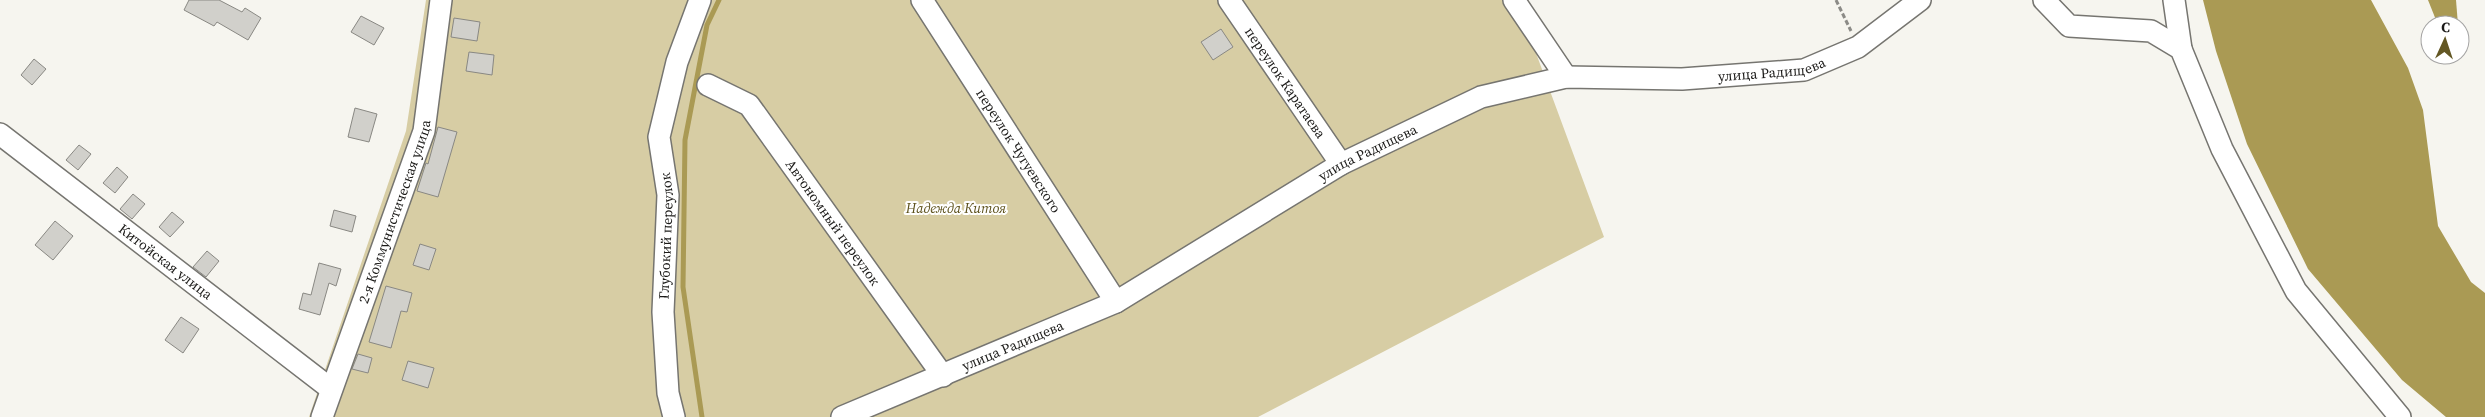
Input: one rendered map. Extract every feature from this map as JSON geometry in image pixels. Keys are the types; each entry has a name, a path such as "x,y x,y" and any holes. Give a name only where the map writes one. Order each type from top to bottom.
{"street":[{"name":"2-я Коммунистическая улица","path":"322,417 424,130 441,0"},
{"name":"Глубокий переулок","path":"674,417 668,393 663,312 668,196 659,137 677,62 700,0"},
{"name":"переулок Чугуевского","path":"922,0 1116,302"},
{"name":"переулок Каратаева","path":"1229,0 1341,164"},
{"path":"1514,0 1566,77"},
{"name":"улица Радищева","path":"842,417 1116,302 1341,164 1481,97 1566,77 1682,79 1804,70 1858,47 1920,0"},
{"path":"2044,0 2069,26 2151,31 2181,49"},
{"path":"2174,0 2181,49 2222,149 2296,291 2400,417"},
{"name":"Автономный переулок","path":"708,85 750,105 943,376"},
{"name":"Китойская улица","path":"0,134 331,389"}],"path":[{"path":"1836,0 1858,47"}],"green space":[{"name":"Надежда Китоя","path":"426,0 1520,0 1533,45 1604,237 1258,417 309,417 406,131"}],"shaded area":[{"path":"2203,0 2371,0 2408,68 2423,110 2438,226 2471,282 2485,293 2485,417 2446,417 2402,380 2308,269 2247,144 2216,51"},
{"path":"2428,0 2456,0 2457,15 2434,15"}],"building":[{"path":"189,0 219,0 242,12 245,8 261,18 248,40 217,22 214,26 184,10"},
{"path":"361,16 384,28 374,45 351,32"},
{"path":"454,18 480,22 477,41 451,37"},
{"path":"1221,29 1233,47 1213,60 1201,42"},
{"path":"469,52 494,55 492,75 466,71"},
{"path":"34,59 46,69 32,85 21,75"},
{"path":"355,108 377,114 369,142 348,137"},
{"path":"438,127 457,132 438,197 417,191 426,163 428,164"},
{"path":"79,145 91,154 78,170 66,160"},
{"path":"117,167 128,177 115,193 103,183"},
{"path":"133,194 145,204 132,219 120,209"},
{"path":"334,210 356,216 352,232 330,226"},
{"path":"172,212 184,222 170,237 159,227"},
{"path":"55,221 73,236 53,260 35,245"},
{"path":"420,244 436,249 429,270 413,265"},
{"path":"207,251 219,261 206,277 193,267"},
{"path":"319,263 341,269 336,286 329,283 320,315 299,309 303,293 311,295"},
{"path":"386,286 412,293 407,312 401,311 391,348 369,342"},
{"path":"181,317 199,329 183,353 165,340"},
{"path":"358,354 372,358 368,373 352,369"},
{"path":"408,361 434,368 428,388 402,380"}],"waterway":[{"path":"702,417 683,287 685,140 707,25 719,0"}]}
